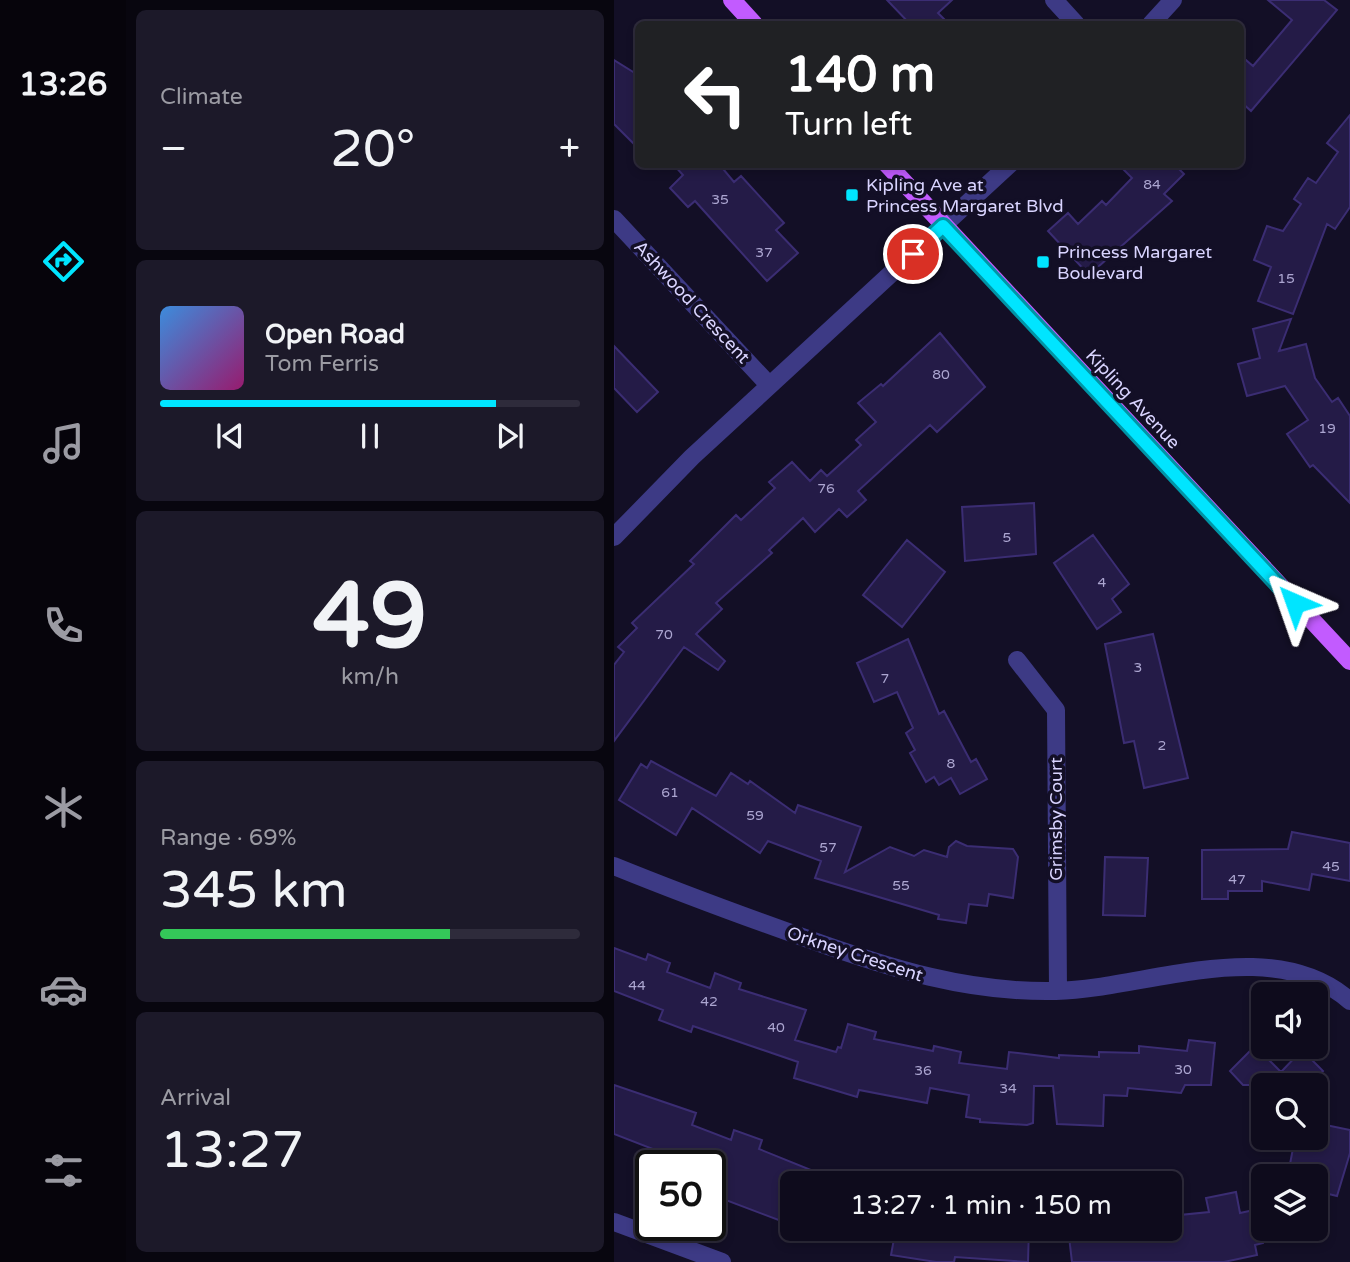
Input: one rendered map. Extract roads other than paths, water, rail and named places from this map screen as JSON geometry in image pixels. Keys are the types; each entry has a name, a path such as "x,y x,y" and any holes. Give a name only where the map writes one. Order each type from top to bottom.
{"main road":[{"path":"732,0 752,21"},
{"name":"Kipling Avenue","path":"891,168 1350,661"}],"street":[{"path":"1054,0 1073,21"},
{"path":"1154,21 1173,0"},
{"path":"614,537 692,457 1006,168"},
{"name":"Ashwood Crescent","path":"614,219 769,386"},
{"name":"Grimsby Court","path":"1017,660 1056,710 1058,991"},
{"name":"Orkney Crescent","path":"614,866 762,925 886,967 963,986 1058,991 1246,967 1278,969 1315,980 1350,1001"},
{"path":"614,1222 722,1262"}],"place":[{"name":"Kipling Ave at Princess Margaret Blvd","path":"852,195"},
{"name":"Princess Margaret Boulevard","path":"1043,262"}]}
